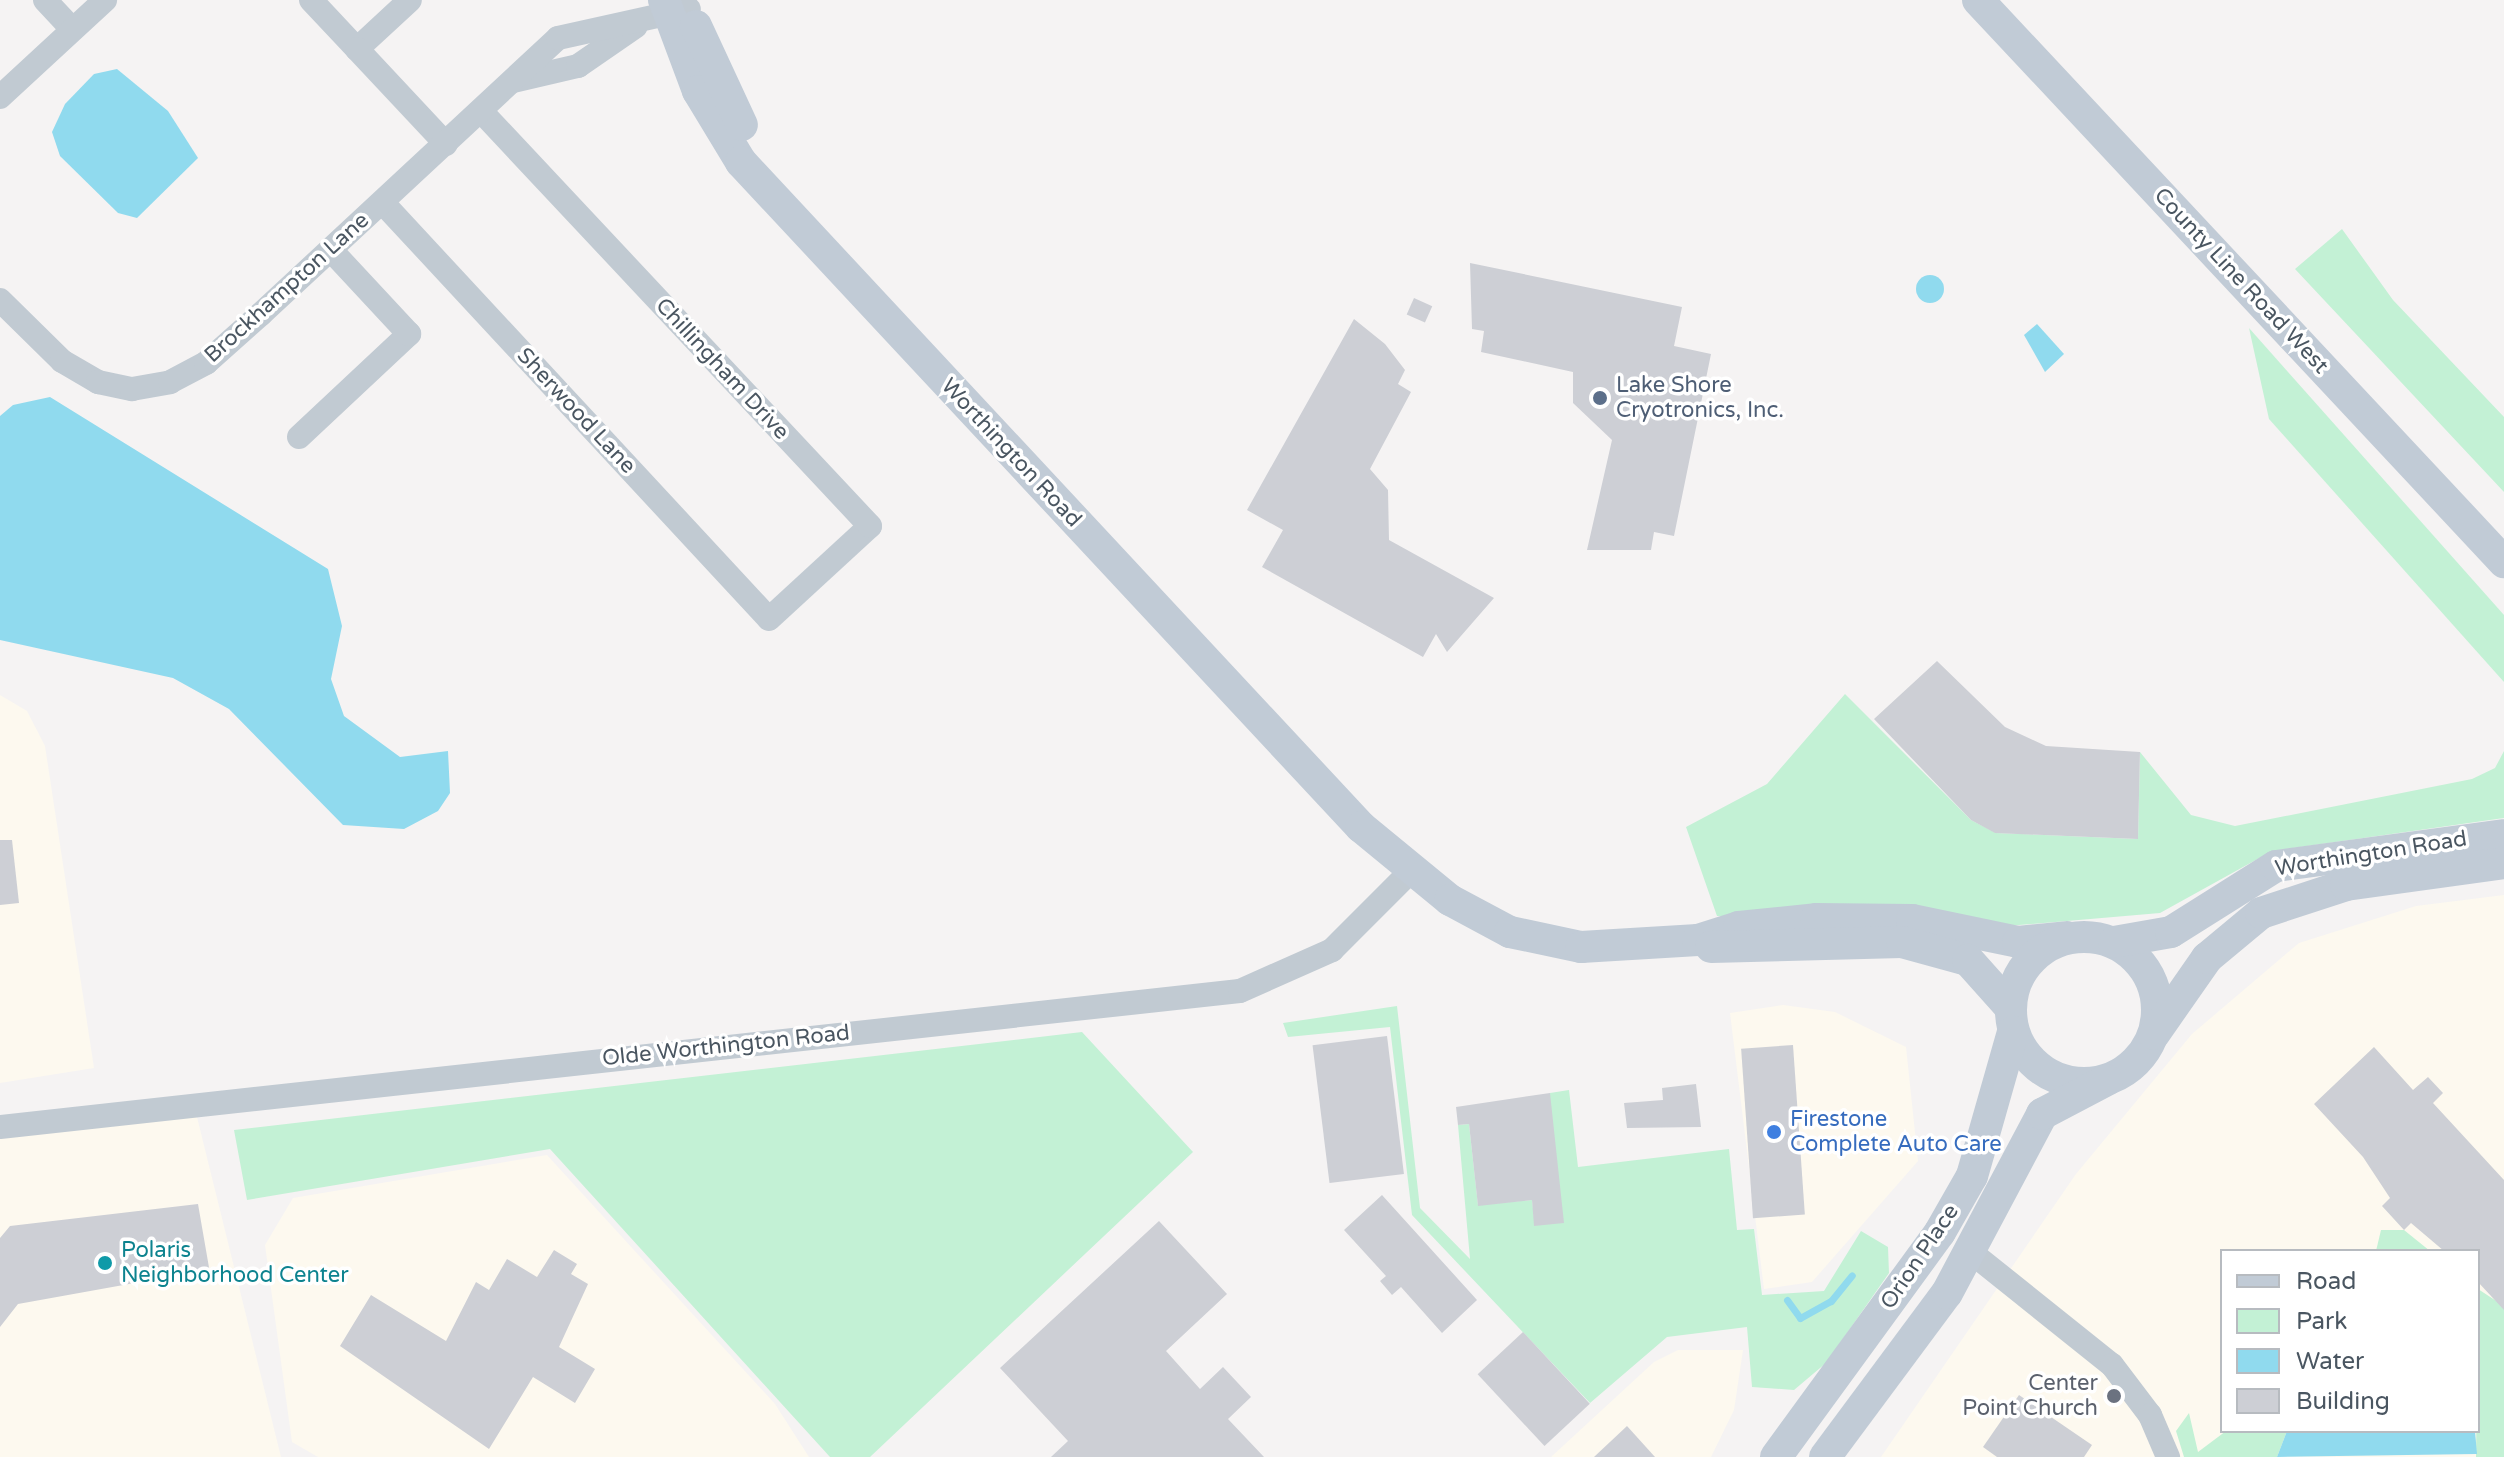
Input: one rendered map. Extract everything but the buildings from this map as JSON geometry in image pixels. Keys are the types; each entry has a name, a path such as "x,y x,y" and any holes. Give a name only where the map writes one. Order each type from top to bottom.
{"main road":[{"name":"County Line Road West","path":"1978,0 2504,562"},
{"name":"Worthington Road","path":"677,6 729,105 775,168 1376,812 1411,871 1482,920 1548,944 1622,948 1698,940 1739,927 1816,919 1912,920 2018,942 2067,937"},
{"name":"Worthington Road","path":"2114,942 2171,932 2276,866 2504,835"},
{"name":"Worthington Road","path":"2153,1035 2207,958 2261,913 2346,885 2504,863"},
{"path":"2067,937 2114,942 2151,981 2153,1035 2135,1062 2107,1080 2064,1081 2043,1071 2012,1020 2028,961 2067,937"},
{"name":"Worthington Road","path":"1698,940 1719,951 1826,939 1939,950 1968,960 2012,1020"},
{"name":"Orion Place","path":"1776,1457 1940,1232 1972,1176 1994,1111 2012,1020"},
{"name":"Orion Place","path":"1825,1457 1972,1253 2042,1114 2107,1080"},
{"path":"1972,1253 1968,1234 1986,1190 1994,1111"}],"street":[{"path":"45,0 72,29"},
{"path":"0,97 105,0"},
{"path":"311,0 446,144"},
{"path":"357,49 410,0"},
{"name":"Brockhampton Lane","path":"2,305 62,361 98,382 132,389 170,382 206,363 332,251 511,82 578,66 636,26 677,6"},
{"name":"Chillingham Drive","path":"481,111 870,526 769,619"},
{"name":"Sherwood Lane","path":"383,203 769,619"},
{"path":"299,437 409,334 332,251"},
{"name":"Olde Worthington Road","path":"0,1127 1240,991 1332,950 1411,871"},
{"path":"1972,1253 2112,1365 2150,1415 2168,1457"}],"shaded area":[{"path":"0,695 27,711 45,746 94,1068 0,1083"},
{"path":"2504,895 2504,1457 1881,1457 2076,1174 2192,1034 2299,943 2416,906"},
{"path":"1783,1005 1835,1012 1906,1047 1918,1161 1812,1282 1764,1289 1730,1013"},
{"name":"Polaris Neighborhood Center","path":"194,1105 281,1457 0,1457 0,1126"},
{"path":"547,1155 775,1404 809,1457 318,1457 292,1442 265,1245 293,1198"},
{"path":"1678,1350 1743,1350 1734,1410 1711,1457 1551,1457 1654,1362"}],"green space":[{"path":"2342,229 2393,300 2504,417 2504,492 2295,269"},
{"path":"2249,328 2504,615 2504,682 2269,419"},
{"path":"1845,694 1971,820 1996,833 2138,839 2140,752 2191,815 2235,826 2472,779 2495,768 2504,751 2504,818 2272,851 2160,913 2007,926 1717,916 1686,827 1767,784"},
{"path":"1397,1006 1420,1208 1470,1259 1458,1125 1469,1124 1478,1205 1532,1200 1535,1226 1550,1093 1569,1090 1578,1167 1729,1149 1737,1230 1754,1229 1762,1295 1824,1291 1861,1231 1888,1247 1889,1273 1826,1363 1794,1390 1752,1387 1747,1327 1667,1337 1590,1403 1412,1215 1390,1027 1288,1037 1283,1023"},
{"path":"1082,1032 1193,1152 870,1457 830,1457 550,1149 247,1200 234,1130"},
{"path":"2381,1230 2404,1230 2428,1249 2376,1249"},
{"path":"2480,1290 2504,1306 2504,1457 2476,1457 2476,1433 2480,1433"},
{"path":"2189,1413 2198,1452 2223,1433 2286,1433 2277,1457 2184,1457 2176,1431"}],"water":[{"path":"117,69 168,111 198,158 137,218 118,213 60,156 52,132 65,104 94,74"},
{"path":"1930,275 1940,279 1944,289 1940,299 1930,303 1920,299 1916,289 1920,279"},
{"path":"2037,324 2064,354 2045,372 2024,335"},
{"path":"50,397 328,569 342,626 331,679 344,716 400,757 448,751 450,793 438,811 404,829 343,825 229,709 173,678 0,640 0,416 13,405"},
{"path":"2286,1433 2475,1433 2477,1454 2277,1457"}],"waterway":[{"path":"1787,1300 1800,1318 1831,1301 1852,1275"}],"place":[{"name":"Lake Shore Cryotronics, Inc.","path":"1600,398"},
{"name":"Firestone Complete Auto Care","path":"1774,1132"},
{"name":"Polaris Neighborhood Center","path":"105,1263"},
{"name":"Center Point Church","path":"2114,1396"}]}
